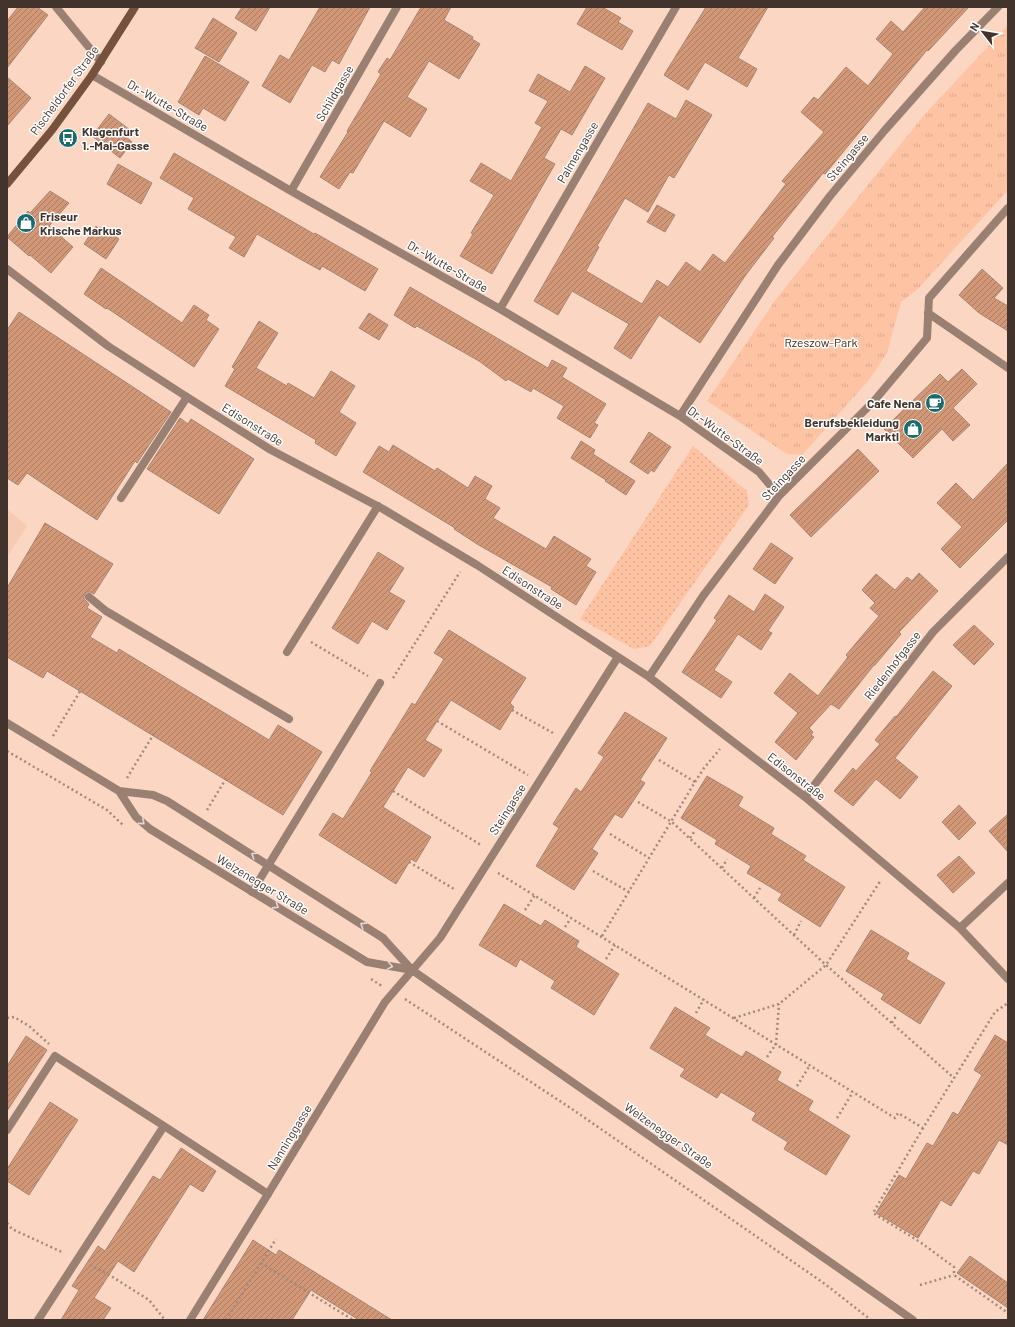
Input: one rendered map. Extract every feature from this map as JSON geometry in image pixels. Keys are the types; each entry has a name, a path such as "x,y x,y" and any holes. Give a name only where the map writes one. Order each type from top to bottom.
{"main road":[{"name":"Pischeldorfer Straße","path":"7,184 52,130 92,75 135,7"}],"street":[{"path":"56,7 101,62"},
{"name":"Schildgasse","path":"292,191 397,7"},
{"name":"Palmengasse","path":"500,309 676,7"},
{"name":"Steingasse","path":"680,416 778,265 830,196 885,130 956,50 998,7"},
{"name":"Dr.-Wutte-Straße","path":"92,75 500,309 680,416 759,472 779,496"},
{"name":"Steingasse","path":"649,677 703,596 779,496 874,401 928,338 929,298 1008,208"},
{"name":"Edisonstraße","path":"7,269 108,346 187,397 271,450 378,506 468,559 649,677 805,797 960,928 1008,979"},
{"path":"928,313 1008,368"},
{"path":"121,498 187,397"},
{"path":"287,652 378,506"},
{"name":"Riedenhofgasse","path":"805,797 933,632 1008,557"},
{"path":"90,597 106,612 289,719"},
{"name":"Steingasse","path":"412,970 440,938 618,657"},
{"path":"252,892 380,683"},
{"name":"Welzenegger Straße","path":"7,723 118,791 136,817 150,829 252,892 367,962 412,970"},
{"name":"Welzenegger Straße","path":"118,791 153,795 167,801 200,820 383,938 412,970 913,1320"},
{"path":"960,928 1008,883"},
{"name":"Nanninggasse","path":"190,1320 385,1002 412,970"},
{"path":"7,1130 55,1056 268,1194"},
{"path":"38,1320 164,1126"}],"path":[{"path":"298,634 387,687 468,559"},
{"path":"46,747 82,688"},
{"path":"512,710 565,741"},
{"path":"437,721 539,781"},
{"path":"118,791 155,732"},
{"path":"602,936 704,768 728,738"},
{"path":"659,760 696,782"},
{"path":"200,820 227,776"},
{"path":"393,791 494,853"},
{"path":"638,802 672,822 826,965 954,1078"},
{"path":"690,838 694,832"},
{"path":"610,834 649,858"},
{"path":"722,868 727,859"},
{"path":"409,862 466,897"},
{"path":"486,865 616,944 895,1118 898,1113 923,1128"},
{"path":"734,1018 779,1004 826,965 889,868"},
{"path":"593,871 629,892"},
{"path":"754,898 760,888"},
{"path":"525,910 535,895"},
{"path":"565,926 572,918"},
{"path":"794,935 802,921"},
{"path":"606,959 616,944"},
{"path":"696,1013 704,999"},
{"path":"408,1001 572,1109 819,1280 871,1320"},
{"path":"954,1274 954,1267 920,1242 873,1213 923,1128 995,1012 1008,1003"},
{"path":"767,1057 776,1044 779,1004"},
{"path":"892,1024 896,1016"},
{"path":"7,1018 14,1017 29,1026 53,1048 55,1056"},
{"path":"797,1086 810,1065"},
{"path":"837,1118 853,1092"},
{"path":"7,1223 12,1229 78,1259 111,1276 149,1300 166,1320"},
{"path":"226,1320 276,1239"},
{"path":"261,1263 353,1320"},
{"path":"920,1285 954,1274"},
{"path":"954,1274 1008,1313"}],"shaded area":[{"path":"7,509 27,526 7,557"}],"green space":[{"name":"Rzeszow-Park","path":"1008,25 1008,190 917,290 901,302 887,353 869,380 802,455 787,454 707,401 776,299 925,114"},
{"path":"693,446 747,491 749,505 650,646 634,649 580,619"}],"building":[{"path":"18,7 37,7 48,15 7,68 7,21"},
{"path":"242,7 270,7 256,31 235,18"},
{"path":"320,7 370,7 339,64 332,60 325,72 312,65 290,103 262,86 280,55 289,60"},
{"path":"421,7 451,7 444,20 473,37 472,39 480,44 459,79 429,61 407,97 427,109 410,137 384,121 353,173 350,172 339,189 320,177 381,74 378,72 387,58 390,60"},
{"path":"587,7 602,7 621,18 618,22 633,31 622,50 577,24"},
{"path":"706,7 768,7 738,58 757,69 747,87 705,62 688,90 664,75"},
{"path":"925,7 969,7 928,51 927,50 825,174 823,173 772,237 774,238 745,276 700,343 659,315 631,359 614,348 629,324 572,291 558,315 534,301 648,103 676,119 686,100 712,115 674,178 669,175 648,212 625,198 597,246 599,247 586,271 642,304 657,280 668,287 686,262 700,272 713,254 725,263 786,184 782,181 824,132 801,112 814,97 818,100 846,67 868,86 893,54 876,39 891,21 903,32"},
{"path":"213,18 237,33 219,62 195,48"},
{"path":"205,56 249,82 225,121 203,108 199,115 178,102"},
{"path":"585,66 605,78 572,135 561,129 544,158 555,164 492,274 460,256 473,234 471,233 494,195 470,181 481,163 511,181 542,127 535,123 548,101 529,91 538,74 570,92"},
{"path":"7,77 31,98 7,126"},
{"path":"109,114 130,130 125,136 132,142 120,158 92,136"},
{"path":"174,153 314,234 315,233 378,269 365,291 322,266 320,270 257,234 244,257 229,248 236,237 188,209 194,198 160,178"},
{"path":"118,164 152,183 141,204 107,184"},
{"path":"50,191 69,203 49,226 73,247 51,273 7,237 28,211 30,213"},
{"path":"657,205 675,215 665,232 647,222"},
{"path":"96,226 119,239 106,259 84,244"},
{"path":"101,268 182,323 194,305 209,315 206,320 219,329 194,367 84,294"},
{"path":"982,269 1003,288 994,298 1008,306 1008,331 979,313 959,295"},
{"path":"410,287 548,368 552,360 567,368 562,377 606,404 594,423 598,425 590,438 557,418 564,406 533,388 531,392 508,379 506,381 479,361 417,326 415,328 394,315"},
{"path":"19,312 171,412 137,463 135,461 97,520 27,473 18,485 7,478 7,330"},
{"path":"369,313 388,325 379,340 359,328"},
{"path":"259,321 278,333 256,368 287,386 288,383 314,398 331,371 355,386 339,412 356,423 336,456 315,443 316,440 225,386 235,369 232,367"},
{"path":"962,369 977,384 953,408 970,425 953,441 942,429 913,458 884,429 940,374 948,382"},
{"path":"180,418 188,424 191,419 254,459 219,514 147,469"},
{"path":"649,432 671,447 654,472 651,470 648,474 630,462"},
{"path":"581,441 595,450 593,454 635,481 626,495 605,481 606,480 571,458"},
{"path":"393,445 435,471 437,468 468,488 475,476 492,486 485,499 500,508 493,518 546,549 554,536 591,559 586,566 596,572 576,605 551,589 552,587 477,544 454,529 455,528 363,472 379,446 389,452"},
{"path":"858,449 879,471 811,537 790,515"},
{"path":"1008,463 1008,520 960,568 941,549 962,527 937,503 956,483 973,500"},
{"path":"45,523 113,564 94,594 87,592 84,596 84,599 89,604 87,608 102,617 90,637 117,653 119,649 269,740 278,725 322,752 283,815 47,671 43,678 7,657 7,588"},
{"path":"771,543 793,558 775,584 753,569"},
{"path":"378,552 404,568 389,592 405,601 387,630 372,621 358,644 332,628"},
{"path":"919,573 938,591 899,632 901,634 839,709 831,704 809,728 813,732 811,735 814,737 796,760 775,742 798,713 774,693 790,673 818,696 848,657 846,655 879,616 870,608 875,603 862,590 876,574 895,590 907,577 912,581"},
{"path":"765,594 784,607 768,631 772,633 761,650 738,634 714,670 732,682 721,698 682,672 717,620 714,618 729,595 754,612"},
{"path":"974,625 994,644 974,665 953,645"},
{"path":"449,630 526,678 510,703 514,707 500,730 451,700 425,740 442,750 424,777 408,767 383,807 431,837 416,862 411,859 396,884 319,835 333,813 343,819 372,772 370,771 412,703 415,705 444,659 434,653"},
{"path":"933,671 952,686 895,758 918,777 900,799 876,779 853,806 834,791 853,768 856,771 880,744 875,740 895,716 896,717"},
{"path":"625,712 667,738 640,780 645,783 622,818 615,814 592,849 598,853 574,890 536,866 559,828 553,824 576,788 581,792 604,757 598,753"},
{"path":"707,776 743,797 738,806 774,828 771,834 806,856 803,860 845,887 820,927 778,900 782,894 747,873 751,866 715,844 717,840 681,818"},
{"path":"959,805 976,823 959,840 942,822"},
{"path":"1008,814 1008,852 989,831"},
{"path":"959,856 975,873 953,893 937,875"},
{"path":"504,904 541,926 545,920 579,941 576,947 619,974 594,1015 551,988 555,981 520,959 516,967 479,945"},
{"path":"871,930 909,953 906,959 945,983 920,1024 881,999 884,994 846,971"},
{"path":"675,1007 710,1028 705,1035 742,1057 746,1051 781,1072 777,1080 813,1101 808,1110 850,1136 826,1175 784,1149 788,1142 752,1120 756,1113 721,1092 717,1098 680,1076 685,1069 650,1048"},
{"path":"995,1035 1008,1043 1008,1145 999,1140 979,1174 973,1171 951,1206 941,1200 918,1238 876,1213 899,1175 906,1179 927,1143 933,1146 953,1112 958,1115 982,1075 974,1070"},
{"path":"26,1036 47,1050 7,1111 7,1066"},
{"path":"50,1102 78,1120 29,1195 7,1181 7,1169"},
{"path":"181,1148 216,1171 203,1192 190,1184 134,1272 118,1261 94,1298 111,1308 103,1320 61,1320 79,1290 72,1286 98,1246 105,1251 153,1176 160,1180"},
{"path":"253,1240 276,1255 279,1250 392,1320 359,1320 311,1290 292,1320 203,1320"},
{"path":"970,1256 1008,1283 1008,1308 957,1273"}],"place":[{"name":"Klagenfurt 1.-Mai-Gasse","path":"68,138"},
{"name":"Friseur Krische Markus","path":"26,223"},
{"name":"Cafe Nena","path":"935,403"},
{"name":"Berufsbekleidung Marktl","path":"913,429"}]}
